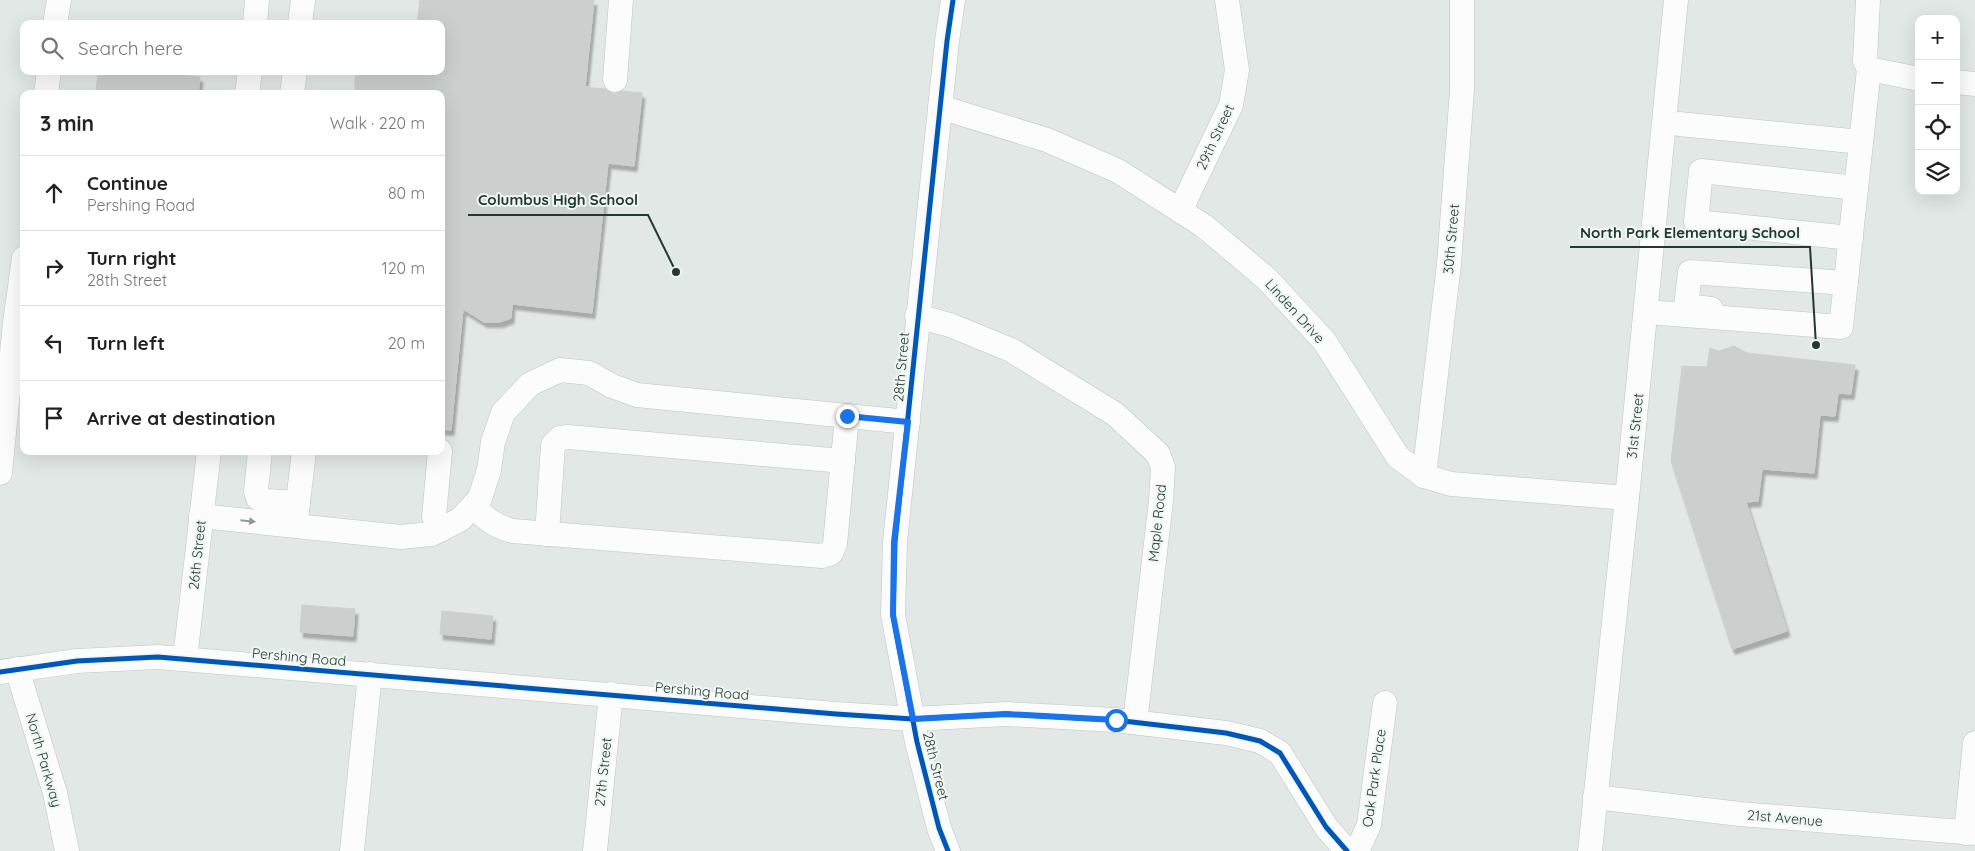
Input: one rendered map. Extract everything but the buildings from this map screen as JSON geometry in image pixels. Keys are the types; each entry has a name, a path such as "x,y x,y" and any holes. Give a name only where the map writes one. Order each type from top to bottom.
{"street":[{"path":"56,20 59,0"},
{"path":"254,20 257,0"},
{"path":"300,20 303,0"},
{"path":"615,80 622,0"},
{"name":"28th Street","path":"948,851 939,828 913,719 893,615 894,542 908,422 917,316 953,0"},
{"name":"29th Street","path":"1180,211 1231,105 1237,70 1227,0"},
{"name":"30th Street","path":"1424,476 1450,264 1462,90 1462,0"},
{"name":"31st Street","path":"1590,851 1628,498 1676,0"},
{"path":"1646,312 1841,327 1869,69 1864,61 1868,0"},
{"path":"1869,69 1912,78"},
{"path":"47,90 48,75"},
{"path":"248,90 250,75"},
{"path":"293,90 294,75"},
{"path":"1960,82 1975,84"},
{"name":"Linden Drive","path":"940,107 1047,140 1118,171 1204,226 1267,279 1325,342 1398,457 1424,476 1452,484 1628,498"},
{"path":"1679,124 1861,142"},
{"path":"1851,238 1696,222 1696,213 1701,171 1856,188"},
{"path":"1826,326 1826,321 1686,306 1690,272 1846,283"},
{"path":"0,473 20,287"},
{"name":"Maple Road","path":"917,316 950,325 1011,350 1115,414 1158,454 1163,467 1161,501 1135,722"},
{"path":"260,455 256,491 258,498 297,515 401,537 431,534 461,519 480,498 490,470 493,442 503,413 530,384 560,370 588,373 612,386 638,395 908,422"},
{"path":"473,506 486,519 498,527 513,531 822,556 831,554 835,544 847,416"},
{"path":"546,534 554,445 560,438 568,437 843,461"},
{"name":"26th Street","path":"185,659 209,455"},
{"path":"297,515 304,455"},
{"path":"440,455 434,517 442,529"},
{"path":"201,516 297,515"},
{"name":"Pershing Road","path":"8,671 77,661 158,657 913,719 1006,714 1135,722 1226,733 1260,741 1280,753 1326,827 1347,851"},
{"name":"North Parkway","path":"8,671 56,793 67,851"},
{"path":"352,851 370,674"},
{"name":"27th Street","path":"595,851 611,694"},
{"name":"Oak Park Place","path":"1357,851 1369,825 1384,703"},
{"path":"1970,833 1975,743"},
{"name":"21st Avenue","path":"1595,797 1740,814 1970,833"}],"cycle path":[{"path":"948,851 939,828 917,742 893,615 895,542 947,41 953,0"},
{"path":"0,672 77,661 158,657 836,714 913,719 1006,714 1115,720 1226,733 1260,741 1280,753 1326,827 1347,851"}],"place":[{"name":"Columbus High School","path":"676,272"},
{"name":"North Park Elementary School","path":"1816,345"}],"route":[{"path":"847,416 908,422 894,542 893,615 913,719 1006,714 1116,720"}]}
